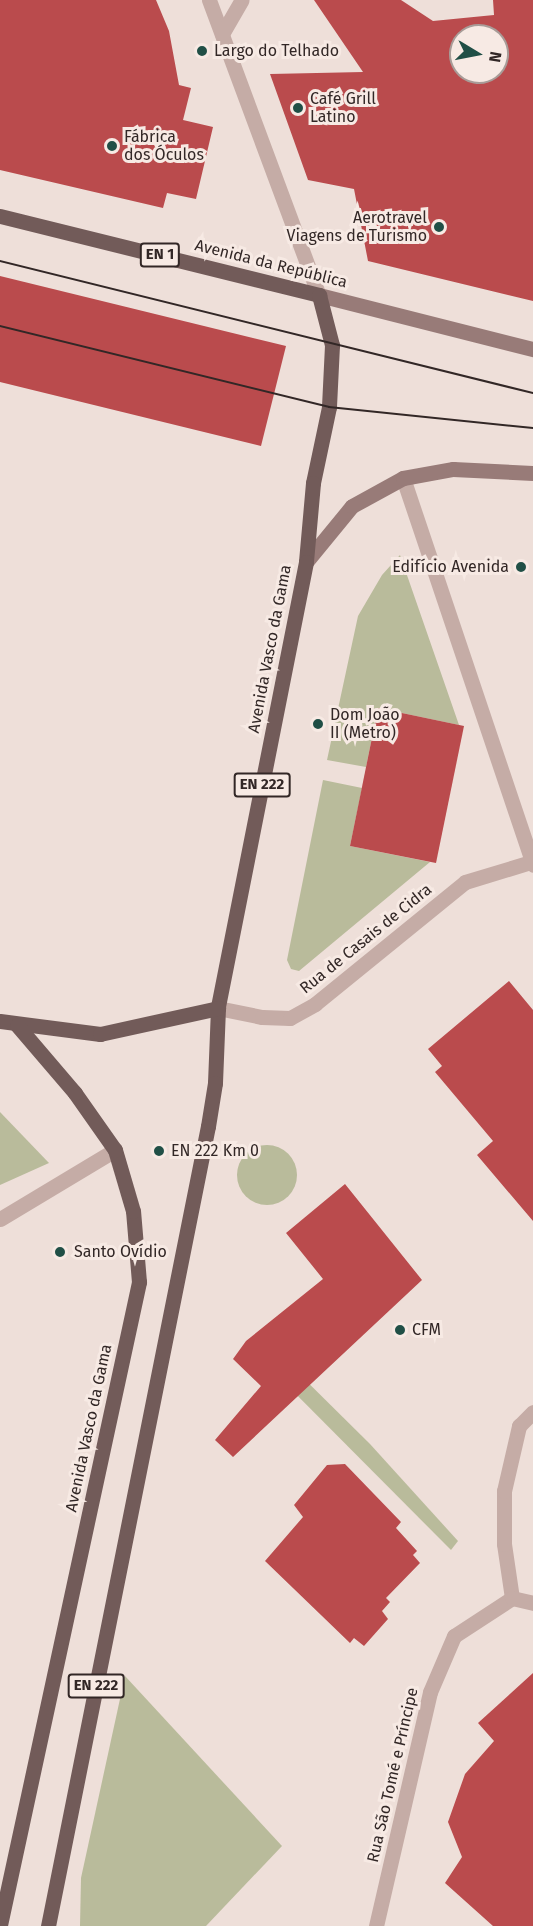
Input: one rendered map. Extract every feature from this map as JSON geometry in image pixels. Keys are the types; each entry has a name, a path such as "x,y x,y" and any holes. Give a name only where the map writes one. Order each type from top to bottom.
{"main road":[{"name":"Avenida da República","path":"0,216 533,349"},
{"name":"Avenida Vasco da Gama","path":"56,1883 208,1126 214,1083 218,1008 306,562 314,483 329,407 332,345 319,295"},
{"path":"306,562 352,506 403,478 453,469 533,473"},
{"path":"0,1021 99,1034 218,1008"},
{"name":"Avenida Vasco da Gama","path":"13,1869 138,1282 133,1211 115,1150 75,1093 17,1025"},
{"path":"0,1908 13,1869"},
{"path":"0,1925 13,1869"},
{"path":"47,1926 56,1883"},
{"path":"54,1926 56,1883"}],"street":[{"path":"209,0 319,295"},
{"path":"222,34 242,0"},
{"path":"403,478 532,864"},
{"name":"Rua de Casais de Cidra","path":"218,1008 262,1017 290,1018 315,1004 465,882 532,864"},
{"path":"0,1220 115,1150"},
{"path":"533,1412 519,1426 504,1491 504,1544 512,1598 533,1603"},
{"name":"Rua São Tomé e Príncipe","path":"376,1926 430,1692 454,1636 512,1598"}],"green space":[{"path":"400,555 459,725 378,708 366,767 327,760 358,616 382,575"},
{"path":"323,780 362,788 350,846 430,862 299,971 291,969 287,960"},
{"path":"0,1112 49,1163 0,1185"},
{"path":"261,1145 273,1145 284,1150 292,1158 297,1175 295,1187 284,1200 273,1205 261,1205 250,1200 242,1192 237,1181 237,1169 242,1158 250,1150"},
{"path":"273,1348 370,1444 458,1541 451,1550 259,1357"},
{"path":"125,1676 282,1846 206,1926 80,1926 81,1878"}],"building":[{"path":"0,0 156,0 169,31 179,85 191,88 183,120 213,127 196,199 167,193 163,208 0,170"},
{"path":"314,0 401,0 433,21 494,15 493,0 533,0 533,301 368,261 354,189 308,180 270,74 363,72"},
{"path":"0,276 286,346 261,446 0,382"},
{"path":"378,708 464,726 436,863 350,846"},
{"path":"509,981 533,1010 533,1221 477,1155 493,1141 435,1072 442,1066 428,1049"},
{"path":"345,1184 422,1280 233,1457 215,1440 261,1386 233,1359 246,1341 323,1279 286,1233"},
{"path":"345,1464 401,1522 396,1528 417,1551 413,1555 420,1563 386,1598 390,1602 382,1611 388,1619 364,1646 354,1638 350,1643 265,1561 303,1517 294,1505 327,1465"},
{"path":"533,1673 533,1926 493,1926 445,1883 462,1857 448,1822 465,1774 494,1741 478,1723"}],"tram line":[{"path":"0,261 533,393"},
{"path":"0,326 329,407 533,428"}],"place":[{"name":"Largo do Telhado","path":"202,51"},
{"name":"Café Grill Latino","path":"298,108"},
{"name":"Fábrica dos Óculos","path":"112,146"},
{"name":"Aerotravel Viagens de Turismo","path":"439,227"},
{"name":"Edifício Avenida","path":"521,567"},
{"name":"Dom João II (Metro)","path":"318,724"},
{"name":"EN 222 Km 0","path":"159,1151"},
{"name":"Santo Ovídio","path":"60,1252"},
{"name":"CFM","path":"400,1330"}]}
